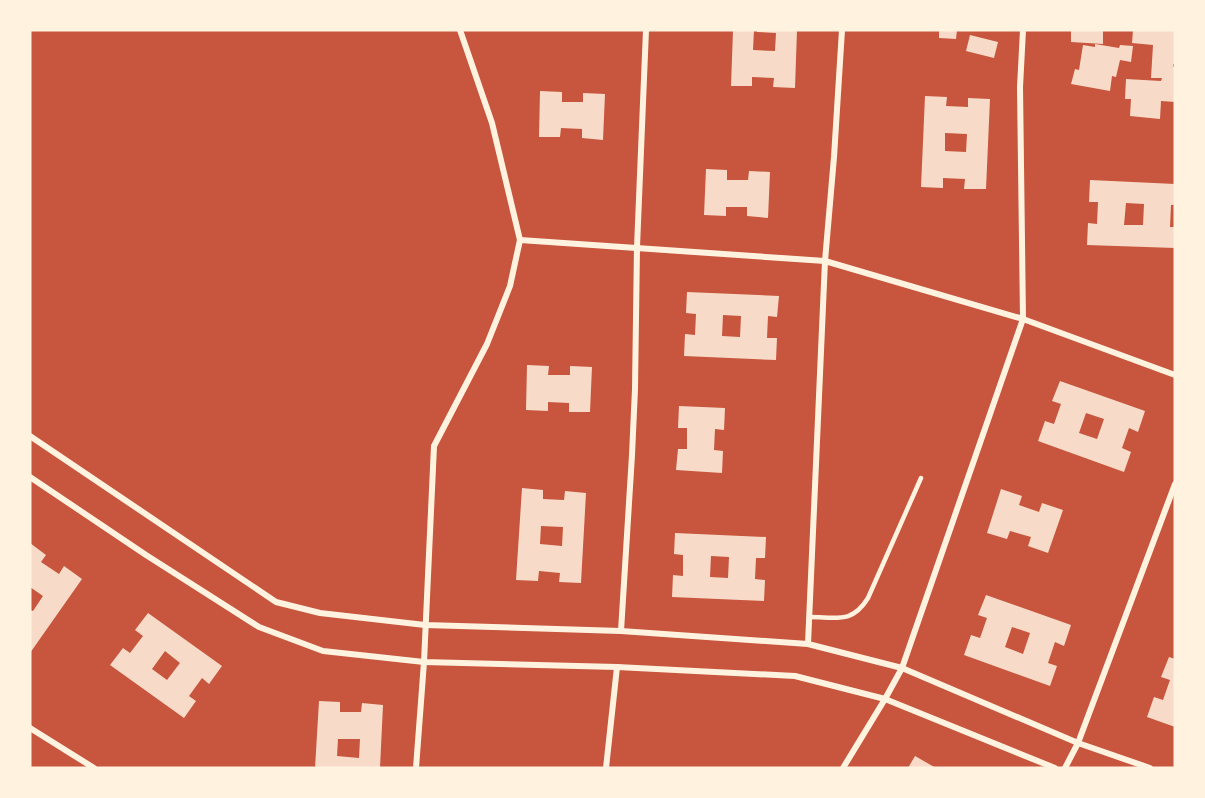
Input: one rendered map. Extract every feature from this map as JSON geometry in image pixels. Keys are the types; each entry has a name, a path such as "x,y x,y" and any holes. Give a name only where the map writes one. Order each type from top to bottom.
{"street":[{"path":"416,768 424,662 434,446 487,344 510,286 520,240 492,123 460,30"},
{"path":"621,632 635,400 637,247 646,30"},
{"path":"808,644 825,261 842,30"},
{"path":"843,768 902,668 1023,319 1020,87 1023,30"},
{"path":"520,240 825,261 1023,319 1175,375"},
{"path":"30,436 276,602 320,614 425,625 621,632 808,644 902,668 1078,743 1150,768"},
{"path":"30,477 259,627 323,651 424,662 617,667 795,676 885,699 1055,768"},
{"path":"1065,768 1078,743 1175,484"},
{"path":"606,768 617,667"},
{"path":"30,728 94,768"}],"lane":[{"path":"809,617 846,618 863,607 921,478"}],"building":[{"path":"733,30 754,30 753,50 775,51 776,33 757,32 757,30 797,30 795,88 773,87 774,78 752,77 752,86 731,86"},
{"path":"939,30 957,30 956,39 939,38"},
{"path":"1071,30 1103,30 1103,44 1071,42"},
{"path":"1133,30 1175,30 1175,64 1173,67 1175,67 1175,102 1161,101 1160,119 1130,116 1131,99 1125,99 1126,79 1161,81 1162,78 1151,78 1153,45 1132,43"},
{"path":"970,35 998,42 994,58 966,51"},
{"path":"1095,44 1119,48 1120,45 1133,46 1131,62 1120,60 1116,77 1112,76 1110,91 1071,84 1075,69 1079,70 1083,45 1095,47"},
{"path":"540,91 562,92 562,102 583,102 583,93 605,94 603,140 582,138 582,129 561,128 560,137 539,137"},
{"path":"925,96 947,97 946,106 968,107 968,98 990,99 986,189 964,189 965,179 943,178 943,188 921,187","holes":["945,133 967,134 966,152 945,151"]},
{"path":"706,169 727,170 727,180 748,180 749,171 770,172 768,218 747,216 747,207 726,207 726,216 704,215"},
{"path":"1090,180 1175,184 1175,205 1171,205 1170,227 1175,227 1175,248 1087,245 1088,223 1097,224 1098,202 1089,202","holes":["1126,203 1144,204 1143,225 1124,225"]},
{"path":"687,292 779,296 777,317 768,316 767,338 777,338 776,360 684,356 685,334 695,335 696,314 686,313","holes":["723,315 741,316 740,337 722,336"]},
{"path":"527,365 549,366 548,375 570,375 570,366 592,367 590,412 569,412 569,403 548,402 548,411 526,410"},
{"path":"1060,381 1145,411 1138,432 1129,428 1122,448 1131,452 1124,472 1038,441 1045,421 1054,424 1061,404 1052,401","holes":["1086,413 1104,419 1097,439 1079,433"]},
{"path":"679,406 725,408 724,430 715,429 714,450 723,451 722,473 676,470 678,449 687,449 687,428 678,428"},
{"path":"522,488 543,490 543,499 564,500 565,491 586,493 581,583 559,582 560,573 539,571 538,581 516,580","holes":["541,526 563,527 562,546 540,544"]},
{"path":"1001,489 1022,496 1019,505 1039,512 1042,503 1063,510 1048,553 1028,546 1031,537 1010,531 1007,539 987,533"},
{"path":"675,533 766,537 765,558 756,558 755,579 765,580 764,601 672,597 673,575 683,576 683,555 674,554","holes":["711,556 729,557 728,578 710,577"]},
{"path":"30,543 46,555 41,562 59,574 64,566 82,579 30,653 30,610 33,611 43,596 30,587"},
{"path":"986,595 1071,625 1064,646 1055,642 1048,663 1057,666 1050,686 964,655 971,635 980,638 987,618 978,615","holes":["1012,627 1030,633 1023,654 1005,647"]},
{"path":"148,613 222,666 209,684 202,678 189,696 196,701 184,718 110,665 123,648 130,653 143,636 135,630","holes":["165,651 180,663 167,680 152,669"]},
{"path":"1169,657 1175,659 1175,727 1147,717 1154,697 1163,700 1170,680 1161,677"},
{"path":"319,701 340,702 340,712 361,712 362,703 383,705 380,768 315,768","holes":["338,739 360,739 359,758 337,756"]},
{"path":"915,756 936,768 908,768"}]}
